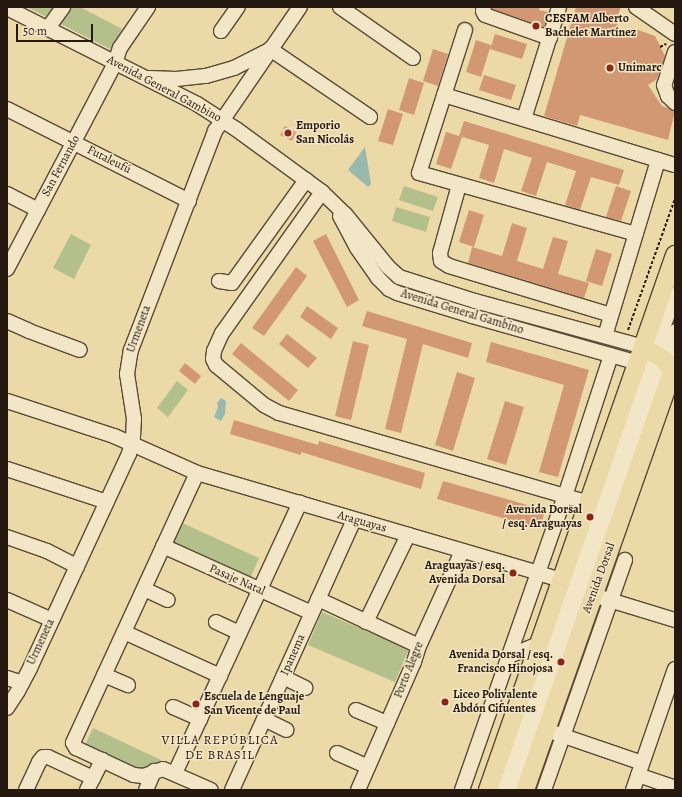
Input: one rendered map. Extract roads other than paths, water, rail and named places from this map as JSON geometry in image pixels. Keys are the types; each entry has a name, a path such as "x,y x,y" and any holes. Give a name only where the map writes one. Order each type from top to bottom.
{"main road":[{"name":"Avenida Dorsal","path":"488,790 538,644 577,587 658,360 675,255"},
{"name":"Avenida Dorsal","path":"525,790 546,730 577,587 588,503 658,360"}],"street":[{"path":"48,28 63,7"},
{"name":"San Fernando","path":"7,269 115,63 120,48 148,7"},
{"path":"221,31 238,7"},
{"name":"Urmeneta","path":"7,708 22,683 52,620 107,502 131,445 134,419 128,382 129,358 215,132 300,7"},
{"path":"340,7 413,58"},
{"path":"484,7 483,11 485,15 550,38"},
{"path":"524,119 559,7"},
{"path":"636,7 675,34"},
{"name":"Avenida General Gambino","path":"7,8 196,104 223,120 326,196 358,228 388,267 399,277 475,301 605,336 658,360"},
{"path":"465,30 419,173 636,234"},
{"path":"143,77 176,79 206,76 234,68 270,49 370,118"},
{"path":"675,52 664,84 668,96 675,103"},
{"path":"444,95 675,165"},
{"name":"Futaleufú","path":"7,109 189,201"},
{"path":"605,336 658,160"},
{"path":"219,281 232,283 306,180"},
{"path":"459,185 440,252 441,261 449,266 611,315"},
{"path":"7,194 38,210"},
{"path":"326,196 222,333 212,359 216,365 264,405 279,413 588,503"},
{"name":"Avenida General Gambino","path":"326,196 357,248 383,284 397,293 472,316 611,355 658,360"},
{"path":"500,790 577,587 658,360 675,294"},
{"path":"472,316 475,301"},
{"path":"7,321 33,333 80,350"},
{"path":"658,360 675,331"},
{"path":"462,790 565,496 611,355"},
{"name":"Araguayas","path":"7,401 114,436 131,445 197,473 538,573 611,600 675,620"},
{"path":"7,469 107,502"},
{"path":"197,473 73,743 76,748 139,776 163,769 206,789"},
{"path":"175,774 300,503"},
{"name":"Ipanema","path":"232,790 354,520"},
{"path":"366,622 408,535"},
{"path":"7,536 47,551 77,566"},
{"name":"Pasaje Natal","path":"163,546 312,613"},
{"name":"Porto Alegre","path":"358,790 414,662 418,646 462,551"},
{"name":"Avenida Dorsal","path":"544,790 625,560"},
{"path":"512,790 577,587"},
{"path":"144,589 168,600"},
{"path":"318,599 418,646"},
{"path":"7,600 52,620"},
{"path":"216,622 240,633"},
{"path":"124,632 220,676"},
{"path":"509,656 538,644"},
{"path":"633,790 640,769 669,706 675,669"},
{"path":"104,675 128,685"},
{"path":"283,677 306,688"},
{"path":"7,678 22,683"},
{"path":"173,708 200,719"},
{"path":"356,710 387,723"},
{"path":"264,720 287,730"},
{"path":"546,730 640,769 675,788"},
{"path":"337,753 368,767"},
{"path":"26,790 38,762 43,757 48,757 90,784 102,760"},
{"path":"146,790 154,772"}],"place":[{"name":"CESFAM Alberto Bachelet Martínez","path":"536,26"},
{"name":"Unimarc","path":"610,68"},
{"name":"Emporio San Nicolás","path":"288,133"},
{"name":"Avenida Dorsal / esq. Araguayas","path":"590,517"},
{"name":"Araguayas / esq. Avenida Dorsal","path":"513,573"},
{"name":"Avenida Dorsal / esq. Francisco Hinojosa","path":"561,662"},
{"name":"Liceo Polivalente Abdón Cifuentes","path":"445,702"},
{"name":"Escuela de Lenguaje San Vicente de Paul","path":"196,704"}],"district":[{"name":"VILLA REPÚBLICA DE BRASIL","path":"220,748"}]}
